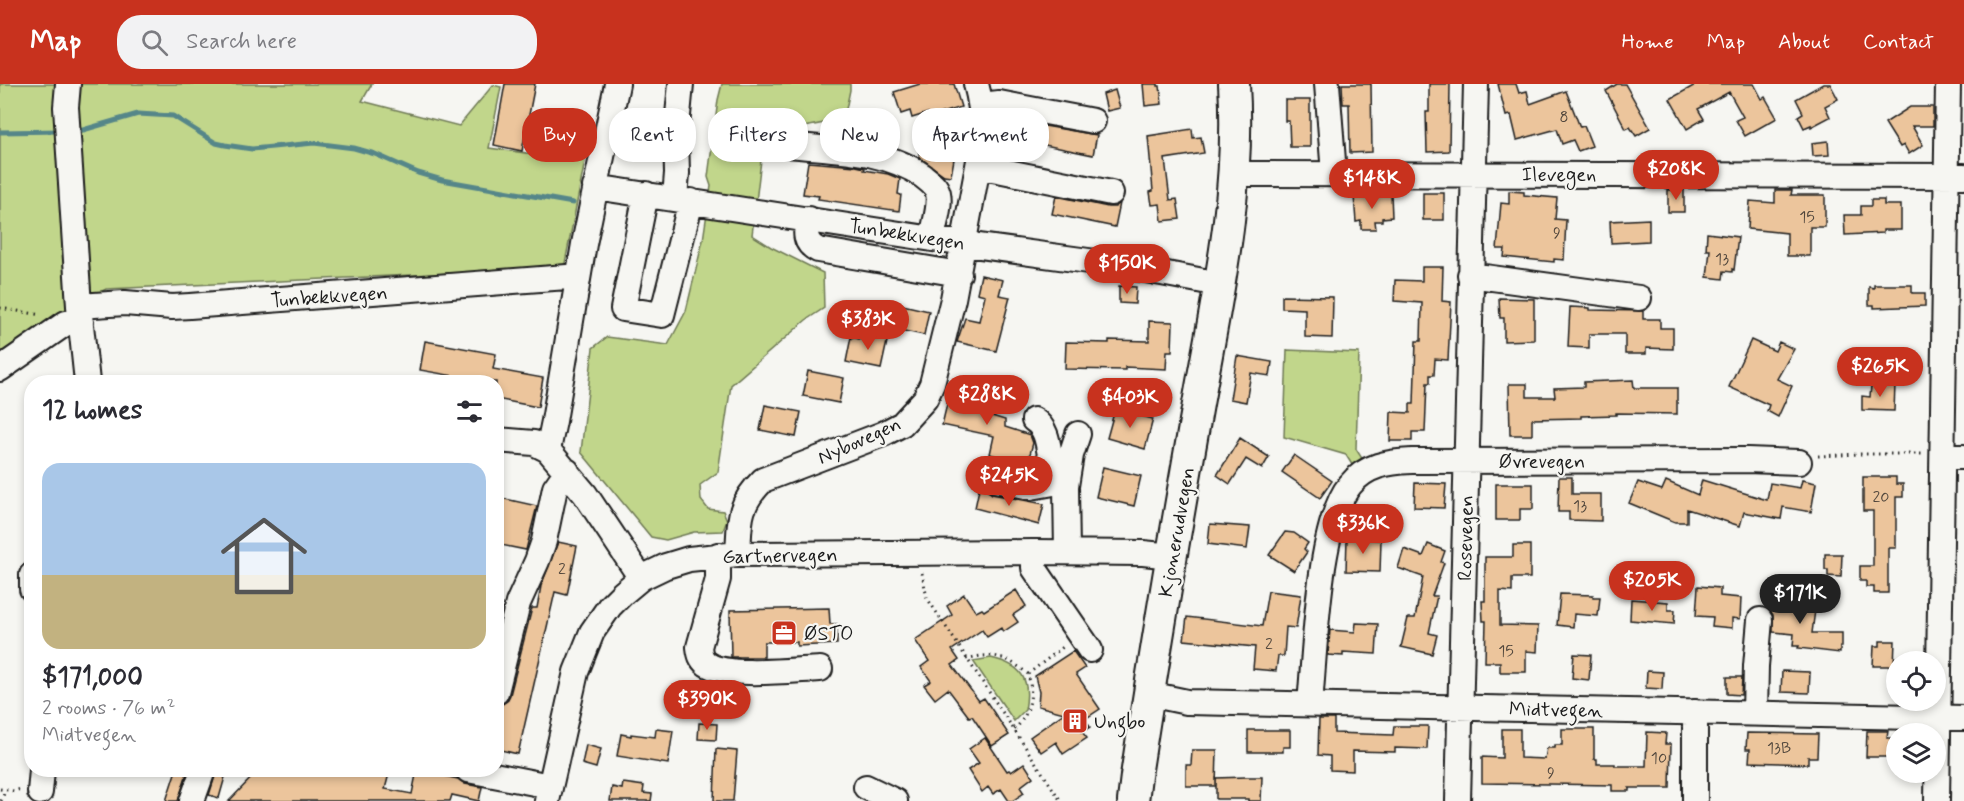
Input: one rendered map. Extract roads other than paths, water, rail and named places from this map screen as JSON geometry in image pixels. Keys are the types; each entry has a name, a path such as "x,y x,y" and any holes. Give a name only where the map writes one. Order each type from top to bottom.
{"main road":[{"name":"Kjonerudvegen","path":"1133,801 1219,284 1235,174 1234,84"}],"street":[{"path":"68,84 66,107 73,319 85,375"},
{"path":"548,450 595,187 617,84"},
{"path":"646,194 623,309 662,315 683,200 677,173 676,136 681,84"},
{"path":"1327,84 1334,174"},
{"name":"Rosevegen","path":"1458,801 1476,84"},
{"path":"1936,801 1953,457 1956,176 1948,84"},
{"path":"979,94 999,103 1093,120"},
{"name":"Nybovegen","path":"820,669 737,672 709,666 700,656 699,648 718,579 748,495 763,480 883,434 902,424 925,399 932,384 965,244 983,135 979,94"},
{"path":"808,147 863,154 903,163 934,185 939,198 932,238"},
{"path":"978,166 1112,193"},
{"name":"Ilevegen","path":"1235,174 1956,176"},
{"name":"Tunbekkvegen","path":"595,187 965,244 1125,266 1219,284"},
{"path":"807,219 808,243 818,250 959,274"},
{"path":"1470,275 1639,298"},
{"name":"Tunbekkvegen","path":"73,319 125,303 172,307 578,278"},
{"path":"0,369 73,319"},
{"path":"1034,420 1045,434 1054,474 1062,484"},
{"path":"1067,552 1062,484 1078,434"},
{"path":"504,441 534,443 548,450 567,471 611,530 641,578"},
{"name":"Øvrevegen","path":"1310,704 1325,555 1335,515 1346,491 1363,473 1386,463 1747,460 1799,462"},
{"path":"504,656 518,603 544,540 555,488 567,471"},
{"path":"995,480 1030,488 1062,484"},
{"path":"1034,552 1034,568 1085,642"},
{"name":"Gartnervegen","path":"549,794 571,692 585,646 596,625 610,606 641,578 678,562 728,555 1067,552 1143,553 1172,556"},
{"path":"1755,712 1760,620"},
{"name":"Midtvegen","path":"1149,694 1187,702 1964,718"},
{"path":"1695,712 1695,801"},
{"path":"192,801 201,777"},
{"path":"492,777 549,794"},
{"path":"866,787 895,801"}],"waterway":[{"path":"74,131 138,114 173,116 216,143 225,145 252,149 314,143 354,148 442,180 573,203"},
{"path":"0,132 62,131"}],"place":[{"name":"ØSTO","path":"784,633"},
{"name":"Ungbo","path":"1075,721"}]}
